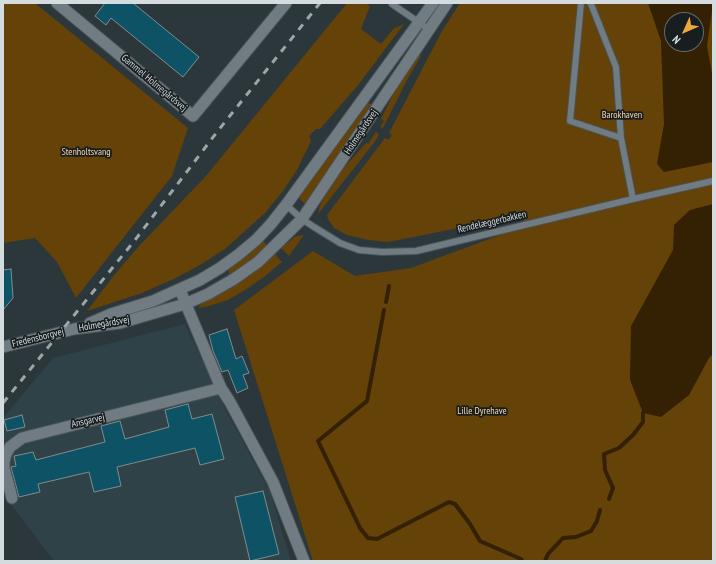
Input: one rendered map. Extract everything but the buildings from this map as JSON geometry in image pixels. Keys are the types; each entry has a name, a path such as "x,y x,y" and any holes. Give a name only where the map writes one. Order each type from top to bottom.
{"street":[{"name":"Gammel Holmegårdsvej","path":"57,3 192,116 286,3"},
{"name":"Holmegårdsvej","path":"74,330 111,314 154,301 180,290 213,272 238,255 256,240 286,205 433,3"},
{"name":"Holmegårdsvej","path":"74,330 120,323 185,304 208,294 234,279 258,262 302,220 447,3"},
{"path":"180,290 221,388 273,482 304,561"},
{"name":"Fredensborgvej","path":"3,346 74,330"},
{"name":"Ansgarvej","path":"12,498 4,468 4,462 10,447 22,438 221,388"}],"lane":[{"path":"393,3 392,4 430,30"},
{"path":"581,3 570,121 621,138"},
{"path":"590,3 616,67 621,138 633,199"},
{"name":"Rendelæggerbakken","path":"286,205 302,220 340,243 359,250 382,252 416,251 713,181"}],"shaded area":[{"path":"648,3 713,3 707,46 713,79 713,162 664,172 657,164 664,124 661,41"},
{"path":"713,204 713,354 709,358 689,395 661,417 643,413 630,380 631,326 673,250 674,225 690,210"},
{"path":"185,324 228,414 270,492 291,561 54,561 10,503 3,461 3,418 53,358"}],"green space":[{"name":"Stenholtsvang","path":"3,3 35,3 188,128 172,176 76,298 57,262 35,238 3,243"},
{"path":"347,3 365,3 370,6 361,29 381,44 394,28 404,24 359,84 320,129 316,129 309,136 311,141 297,170 283,191 265,213 225,249 200,265 176,278 142,293 87,311 115,274 140,245 206,176"},
{"path":"460,3 713,3 713,561 313,561 234,310 313,251 355,276 411,268 527,225 519,214 483,223 388,242 368,240 347,235 334,228 327,215 385,138 388,140 392,135 389,133 442,31"},
{"path":"419,54 421,56 383,128 380,127 384,121 381,119 398,85"},
{"path":"368,103 373,106 306,203 304,203 299,198 300,195 365,105"},
{"path":"376,132 379,134 376,140 319,213 319,208 324,197 340,172 366,143 368,144"},
{"path":"304,235 289,256 281,248 296,236"},
{"path":"262,240 270,248 232,277 229,274 228,269"},
{"path":"275,254 282,262 264,277 228,300 198,308 201,304 250,274"}],"waterway":[{"path":"386,302 389,286"},
{"path":"384,310 367,401 318,441 360,528 368,538 377,539 449,502 455,504 470,524 480,541 521,559 522,561"},
{"path":"609,499 613,488 605,470 604,454 619,448 633,435 643,422 643,413"},
{"path":"545,561 548,554 563,538 576,537 591,531 597,521 600,510"}],"railway":[{"path":"3,403 135,240 217,132 320,3"}],"park label":[{"name":"Barokhaven","path":"622,115"},
{"name":"Lille Dyrehave","path":"482,411"}]}
